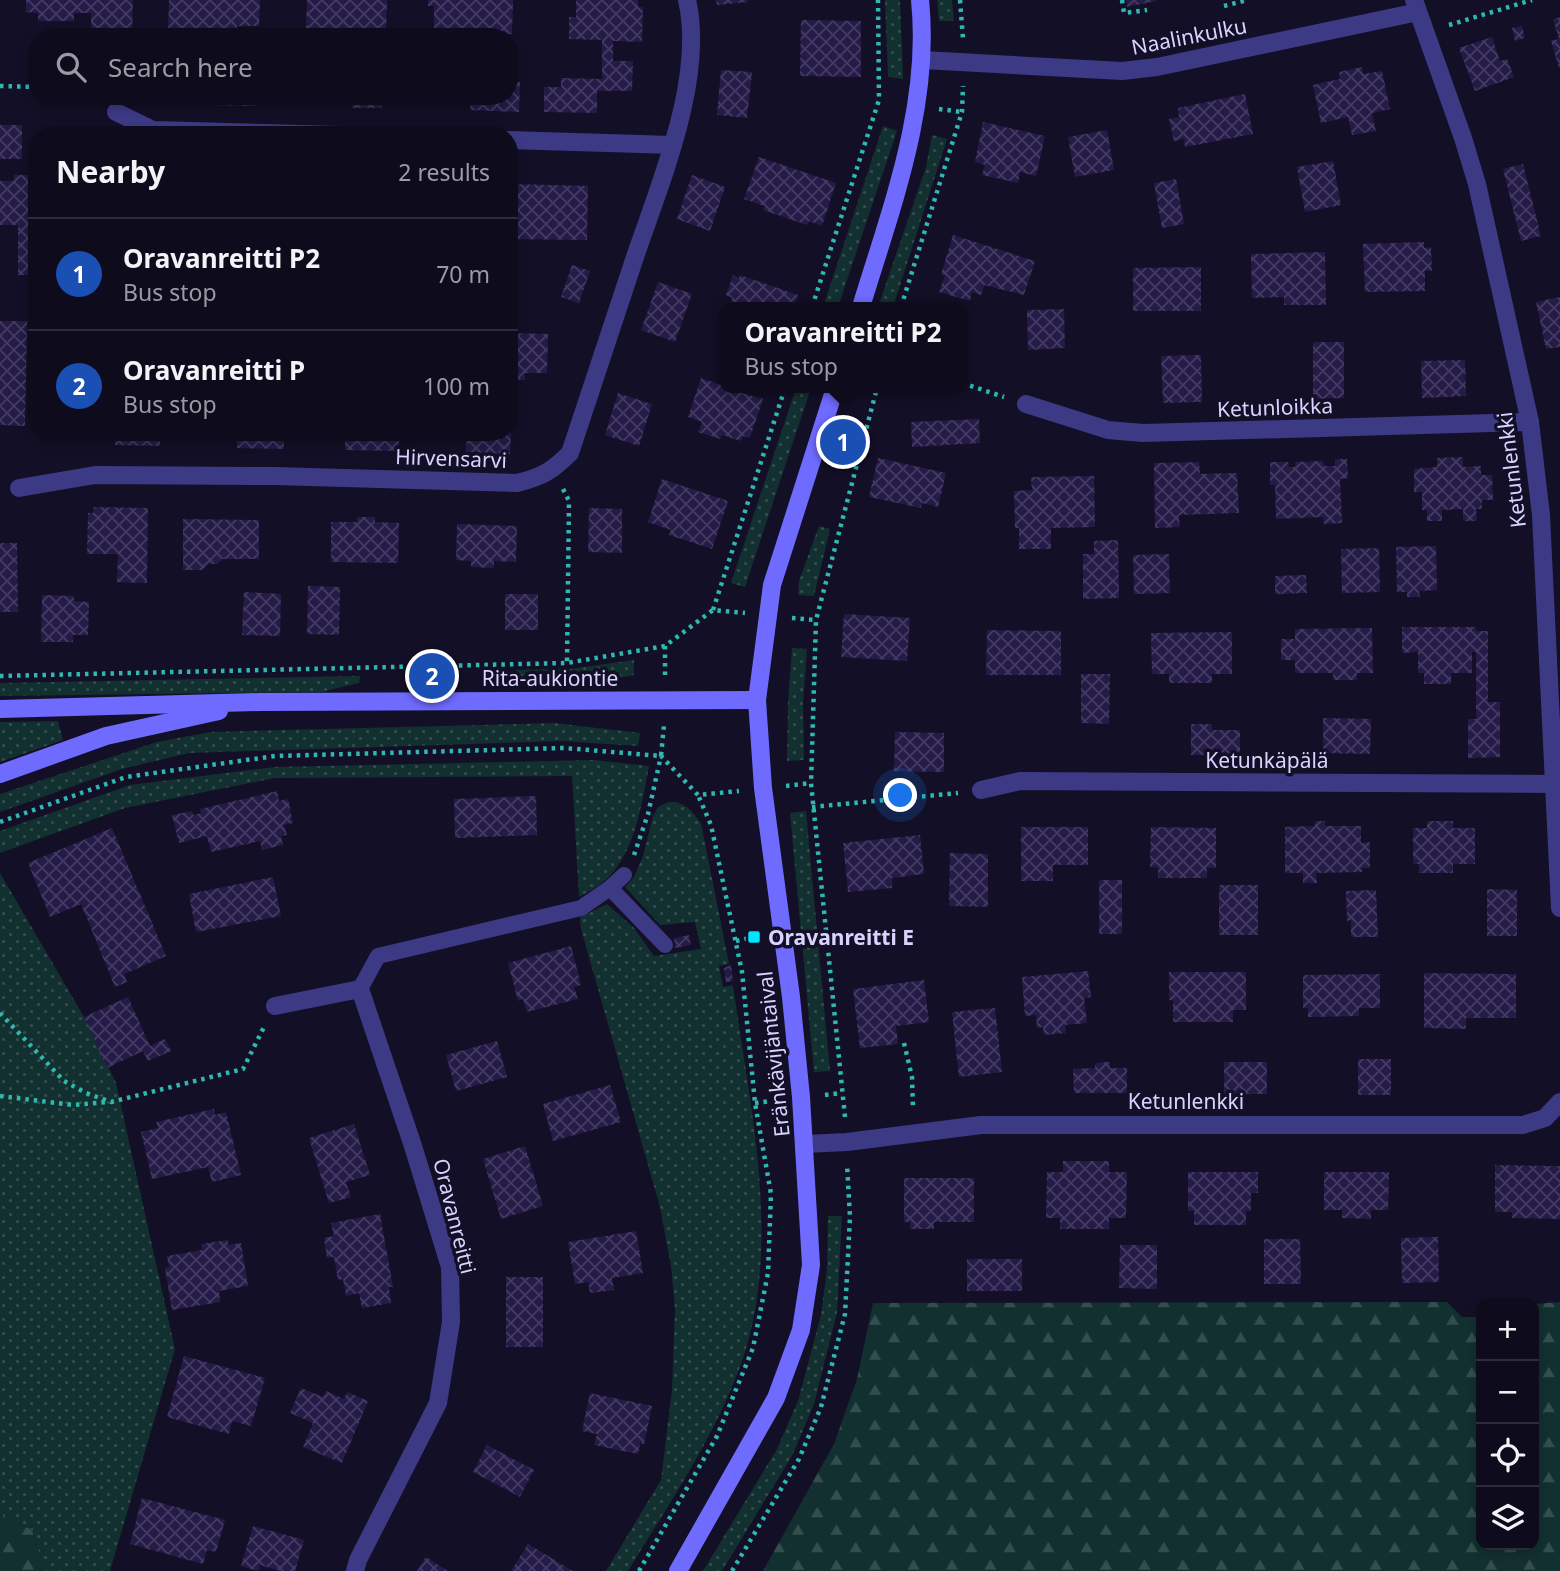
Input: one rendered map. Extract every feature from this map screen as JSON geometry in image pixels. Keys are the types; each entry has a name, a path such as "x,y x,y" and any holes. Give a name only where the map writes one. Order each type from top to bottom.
{"street":[{"path":"554,469 570,453 673,145 689,79 690,13 687,0"},
{"path":"862,302 908,154 923,60 920,0"},
{"name":"Naalinkulku","path":"923,60 1122,71 1157,67 1416,6"},
{"name":"Ketunlenkki","path":"1416,6 1477,184 1530,422 1541,515 1560,908"},
{"path":"116,112 145,126"},
{"path":"518,139 673,145"},
{"name":"Eränkävijäntaival","path":"678,1571 776,1398 801,1330 811,1265 805,1144 791,997 762,788 757,700 772,585 833,393"},
{"name":"Ketunloikka","path":"1026,404 1108,430 1143,433 1530,422"},
{"name":"Hirvensarvi","path":"19,488 95,475 275,476 517,483 537,478 554,469"},
{"name":"Rita-aukiontie","path":"0,709 260,702 757,700"},
{"name":"Rita-aukiontie","path":"0,774 106,736 260,702"},
{"name":"Ketunkäpälä","path":"981,790 1020,781 1553,784"},
{"path":"275,1006 360,989"},
{"name":"Oravanreitti","path":"355,1571 358,1560 438,1403 451,1322 450,1268 413,1146 360,989"},
{"name":"Ketunlenkki","path":"805,1144 847,1142 981,1125 1522,1125 1545,1118 1560,1102"}],"lane":[{"path":"360,989 378,956 581,908 624,875"},
{"path":"610,888 665,946"}],"path":[{"path":"814,302 880,100 878,0"},
{"path":"903,302 962,112 964,61 960,0"},
{"path":"1122,0 1124,13 1147,10"},
{"path":"1224,6 1247,0"},
{"path":"1425,32 1532,0"},
{"path":"0,86 28,87"},
{"path":"967,385 1026,404"},
{"path":"0,676 567,663 665,646 713,610 784,393"},
{"path":"732,1571 799,1459 821,1408 845,1314 850,1217 847,1142 811,783 816,620 876,393"},
{"path":"843,442 861,446"},
{"path":"554,469 569,501 567,663"},
{"path":"713,610 816,620"},
{"path":"624,875 635,853 648,814 661,756 666,701 665,646"},
{"path":"431,666 432,676"},
{"path":"0,822 126,777 275,756 564,748 661,756 698,795 710,825 742,972 755,1103 771,1194 768,1273 753,1348 718,1436 639,1571"},
{"path":"698,795 811,783"},
{"path":"813,807 981,790"},
{"path":"736,941 754,937"},
{"path":"0,1096 74,1105 111,1102 243,1069 275,1006"},
{"path":"0,1013 64,1081 111,1102"},
{"path":"904,1043 912,1077 914,1133"}],"green space":[{"path":"885,0 900,0 903,79 888,77"},
{"path":"937,0 952,0 954,21 939,21"},
{"path":"883,126 897,131 840,302 825,302"},
{"path":"932,135 947,139 895,302 880,302 926,167"},
{"path":"794,393 809,393 745,587 731,583"},
{"path":"819,526 830,529 814,596 798,595 799,581"},
{"path":"792,648 807,649 803,703 804,760 787,761 788,702"},
{"path":"634,660 634,675 574,687 516,678 515,670 570,669"},
{"path":"360,676 359,683 321,692 0,696 0,683"},
{"path":"58,721 63,740 0,762 0,722"},
{"path":"554,723 640,733 638,746 562,741 189,753 122,769 0,812 0,794 157,742 210,732"},
{"path":"594,760 649,766 635,829 622,859 614,872 603,882 579,897 572,776 275,778 125,808 0,853 0,831 130,785 275,767"},
{"path":"668,802 684,805 701,823 729,964 719,966 723,987 733,985 760,1180 762,1229 759,1278 752,1326 738,1372 715,1424 688,1474 628,1571 606,1571 661,1480 672,1390 675,1309 671,1266 660,1207 581,929 580,917 607,904 634,928 654,956 701,949 695,922 660,925 625,887 634,877 643,856 653,816 658,807"},
{"path":"806,811 830,1071 814,1072 790,813"},
{"path":"0,873 84,1017 116,1083 175,1349 110,1571 45,1571 32,1530 0,1514"},
{"path":"828,1216 842,1216 837,1313 814,1404 792,1456 722,1571 703,1571 777,1449 798,1401 821,1315 827,1269"},
{"path":"1447,1302 1462,1317 1476,1317 1476,1550 1539,1550 1539,1304 1560,1302 1560,1571 763,1571 834,1444 857,1379 873,1303"},
{"path":"0,1514 32,1530 45,1571 0,1571"}],"building":[{"path":"26,0 133,0 132,28 91,28 91,13 74,13 74,21 38,21 38,13 26,12"},
{"path":"169,0 260,0 259,26 168,28"},
{"path":"307,0 387,0 386,28 306,28"},
{"path":"428,0 513,0 512,28 434,28 434,6 428,6"},
{"path":"576,0 638,0 638,7 643,7 642,42 613,41 613,61 633,61 632,91 597,91 597,113 544,112 544,87 561,87 561,78 602,79 602,40 569,39 569,17 576,17"},
{"path":"716,0 748,0 748,2 717,5"},
{"path":"1126,0 1156,0 1156,1 1127,7"},
{"path":"1560,17 1559,68 1551,41 1559,39 1553,19"},
{"path":"801,20 861,21 861,77 800,76"},
{"path":"1522,26 1525,38 1515,41 1512,28"},
{"path":"1492,37 1500,61 1507,59 1514,77 1475,91 1459,48"},
{"path":"1362,67 1363,74 1382,71 1390,109 1372,113 1376,131 1352,135 1348,117 1321,123 1313,85 1340,79 1339,72"},
{"path":"721,70 752,72 747,118 717,115"},
{"path":"520,82 519,112 470,110 470,105 518,105"},
{"path":"1245,94 1253,134 1185,147 1184,139 1174,141 1169,119 1179,117 1178,108"},
{"path":"352,105 382,105 382,108 352,108"},
{"path":"983,122 1045,136 1036,176 1020,172 1018,183 982,175 985,165 975,162"},
{"path":"0,125 22,125 22,159 0,159"},
{"path":"1107,130 1114,170 1075,177 1068,137"},
{"path":"759,157 836,183 822,226 809,221 807,225 763,210 765,206 744,199"},
{"path":"1333,161 1341,205 1305,212 1297,167"},
{"path":"1523,164 1541,236 1521,241 1503,169"},
{"path":"14,175 28,175 28,275 18,275 18,225 0,225 0,181 14,181"},
{"path":"692,175 725,187 710,231 677,219"},
{"path":"1176,179 1184,224 1162,228 1154,183"},
{"path":"518,184 588,186 587,240 518,239"},
{"path":"953,235 1035,261 1024,295 984,285 981,295 972,292 970,301 939,292 945,275 941,274"},
{"path":"1424,242 1424,248 1431,247 1432,271 1425,271 1425,291 1365,292 1363,244"},
{"path":"1325,252 1326,305 1284,305 1284,297 1252,298 1251,254"},
{"path":"572,265 590,271 579,303 561,297"},
{"path":"1201,267 1201,311 1133,311 1133,268"},
{"path":"733,275 739,278 740,275 798,295 796,302 731,302 732,298 726,295"},
{"path":"658,282 692,294 675,342 641,330"},
{"path":"1560,297 1560,347 1546,349 1536,302"},
{"path":"1064,309 1065,348 1028,350 1027,310"},
{"path":"0,321 27,321 25,426 0,425"},
{"path":"518,333 548,334 547,373 525,373 525,380 518,380"},
{"path":"1313,342 1344,342 1344,398 1313,399"},
{"path":"1201,355 1202,402 1163,403 1161,356"},
{"path":"1465,360 1466,396 1422,398 1421,361"},
{"path":"701,378 719,384 719,393 742,393 763,399 750,438 743,436 741,441 722,435 720,439 698,432 702,422 688,417"},
{"path":"618,393 652,404 639,446 605,435"},
{"path":"979,419 980,443 912,447 911,422"},
{"path":"115,441 160,441 160,446 115,445"},
{"path":"237,441 284,441 284,449 237,448"},
{"path":"345,441 399,441 399,451 345,450"},
{"path":"467,441 511,441 510,454 466,452"},
{"path":"1463,457 1463,467 1481,466 1481,475 1492,475 1493,500 1482,500 1482,509 1476,509 1477,521 1463,521 1463,509 1442,510 1442,521 1427,521 1427,510 1422,510 1422,492 1414,492 1414,469 1437,467 1437,458"},
{"path":"878,458 946,473 938,507 922,503 921,508 869,497"},
{"path":"1335,459 1347,459 1348,478 1340,479 1342,523 1324,524 1323,517 1276,519 1275,485 1270,485 1270,462 1288,462 1289,467 1295,467 1295,462 1323,461 1324,466 1335,466"},
{"path":"1199,462 1200,474 1237,473 1239,513 1179,515 1180,527 1155,528 1154,463"},
{"path":"1094,476 1095,527 1051,528 1051,549 1019,549 1019,528 1015,528 1014,491 1032,490 1031,477"},
{"path":"662,479 728,501 712,549 669,535 671,530 648,522"},
{"path":"94,507 148,508 147,583 117,582 118,554 87,554 88,513 93,513"},
{"path":"589,508 622,509 622,553 588,552"},
{"path":"357,517 375,517 375,522 399,523 398,563 331,562 331,522 357,522"},
{"path":"183,519 259,520 259,559 222,559 218,564 208,564 202,570 183,570"},
{"path":"457,524 517,526 516,562 494,561 494,568 471,567 471,561 456,560"},
{"path":"1118,540 1119,598 1083,599 1083,554 1094,554 1094,541"},
{"path":"0,543 17,543 18,612 0,612"},
{"path":"1436,546 1437,590 1419,591 1420,597 1407,597 1407,592 1397,592 1396,547"},
{"path":"1379,548 1380,592 1342,593 1341,549"},
{"path":"1169,554 1170,593 1134,594 1133,555"},
{"path":"1306,575 1307,593 1275,594 1275,576"},
{"path":"308,586 340,587 339,635 307,634"},
{"path":"244,592 281,594 280,636 242,635"},
{"path":"505,594 538,594 538,630 505,630"},
{"path":"42,595 74,596 74,601 89,602 88,635 73,635 73,642 41,642"},
{"path":"844,614 910,618 907,661 841,657"},
{"path":"1402,627 1476,627 1476,631 1488,631 1488,702 1500,702 1500,757 1468,758 1468,719 1476,719 1476,652 1472,652 1472,673 1451,673 1451,684 1424,684 1424,673 1418,673 1418,652 1402,653"},
{"path":"1372,628 1373,673 1357,673 1357,680 1333,680 1333,673 1295,673 1295,660 1281,660 1281,639 1295,639 1295,629"},
{"path":"987,630 1061,631 1061,675 986,675"},
{"path":"1232,632 1232,674 1212,674 1212,683 1169,683 1169,674 1152,674 1151,633"},
{"path":"1081,674 1110,674 1109,724 1081,723"},
{"path":"1323,718 1371,719 1370,754 1323,753"},
{"path":"1191,724 1212,724 1212,730 1240,730 1240,755 1191,755"},
{"path":"895,732 944,733 944,772 894,771"},
{"path":"277,791 279,801 288,799 293,823 284,825 287,835 281,836 283,845 262,850 260,841 211,852 207,836 179,843 172,815 192,811 193,815 201,813 200,809"},
{"path":"536,796 537,835 455,838 454,799"},
{"path":"1315,821 1325,821 1325,826 1361,826 1361,843 1370,842 1370,868 1362,868 1362,872 1316,873 1317,883 1303,883 1303,873 1285,873 1285,827 1315,826"},
{"path":"1427,821 1453,821 1453,828 1475,828 1475,864 1453,864 1453,873 1419,873 1419,864 1413,864 1413,828 1427,828"},
{"path":"1021,827 1088,827 1088,865 1053,865 1053,881 1021,881"},
{"path":"1151,827 1216,828 1216,868 1207,868 1207,878 1158,878 1158,868 1150,867"},
{"path":"112,828 166,956 124,974 127,982 115,987 81,904 50,917 28,863"},
{"path":"920,835 924,874 892,878 892,888 848,892 843,843"},
{"path":"950,853 988,854 988,907 949,906"},
{"path":"273,877 281,916 196,932 189,894"},
{"path":"1099,880 1122,880 1122,934 1099,934"},
{"path":"1219,885 1258,885 1258,935 1219,935"},
{"path":"1487,889 1517,890 1517,936 1487,936"},
{"path":"1376,890 1378,937 1351,937 1351,920 1347,921 1346,891"},
{"path":"689,935 691,945 675,948 674,938"},
{"path":"571,946 581,985 574,987 578,999 527,1012 523,999 518,1001 508,963"},
{"path":"731,965 733,981 726,982 724,968"},
{"path":"1088,971 1091,997 1084,998 1087,1023 1065,1025 1066,1033 1044,1035 1043,1027 1037,1028 1036,1015 1025,1016 1022,977"},
{"path":"1169,972 1246,972 1246,1010 1233,1010 1233,1022 1173,1022 1173,1000 1169,1000"},
{"path":"1424,973 1516,974 1516,1018 1466,1018 1466,1029 1424,1028"},
{"path":"1380,974 1380,1008 1359,1008 1359,1016 1308,1017 1308,1008 1303,1008 1303,975"},
{"path":"924,980 929,1022 896,1026 898,1044 860,1048 853,989"},
{"path":"128,997 150,1046 165,1039 171,1051 148,1061 143,1051 107,1068 84,1017"},
{"path":"995,1008 1002,1072 959,1077 952,1012"},
{"path":"497,1041 507,1077 456,1091 446,1055"},
{"path":"1358,1059 1391,1059 1391,1095 1358,1095"},
{"path":"1110,1062 1110,1068 1127,1068 1127,1093 1074,1093 1073,1069 1095,1068 1095,1063"},
{"path":"1224,1062 1267,1062 1267,1094 1224,1094"},
{"path":"610,1085 621,1122 553,1141 543,1104"},
{"path":"214,1109 215,1115 226,1112 241,1175 212,1182 208,1167 152,1179 141,1132 158,1128 156,1122"},
{"path":"354,1124 370,1175 346,1182 351,1197 329,1203 309,1138"},
{"path":"525,1146 543,1206 501,1219 483,1159"},
{"path":"1063,1161 1109,1161 1109,1172 1127,1172 1126,1218 1109,1218 1109,1229 1060,1229 1060,1218 1046,1218 1047,1172 1063,1172"},
{"path":"1495,1165 1560,1166 1560,1219 1512,1218 1512,1212 1495,1212"},
{"path":"1188,1172 1258,1172 1258,1193 1251,1193 1251,1211 1246,1211 1246,1225 1194,1225 1194,1211 1188,1211"},
{"path":"1324,1172 1389,1172 1388,1210 1371,1210 1371,1219 1342,1218 1342,1210 1324,1210"},
{"path":"904,1178 974,1178 974,1222 934,1222 934,1229 910,1229 910,1222 904,1222"},
{"path":"380,1214 393,1287 389,1287 391,1303 362,1308 359,1293 346,1296 343,1279 338,1280 334,1257 327,1258 324,1238 334,1236 331,1223"},
{"path":"636,1231 643,1273 612,1278 614,1290 590,1293 588,1282 575,1284 568,1242"},
{"path":"1438,1237 1439,1282 1402,1283 1401,1238"},
{"path":"1264,1239 1300,1239 1301,1284 1264,1284"},
{"path":"228,1240 228,1245 241,1243 248,1286 219,1291 220,1302 172,1310 165,1268 169,1267 167,1256 202,1250 201,1244"},
{"path":"1120,1245 1157,1245 1157,1289 1119,1288"},
{"path":"967,1259 1022,1259 1022,1291 967,1291"},
{"path":"506,1277 543,1277 543,1347 506,1347"},
{"path":"184,1356 265,1378 251,1426 232,1421 229,1434 167,1417"},
{"path":"301,1388 323,1397 326,1391 344,1399 347,1392 368,1401 342,1463 303,1447 313,1423 290,1413"},
{"path":"590,1393 652,1406 644,1444 640,1443 638,1454 594,1445 597,1434 582,1431"},
{"path":"487,1445 534,1470 520,1497 473,1472"},
{"path":"142,1498 225,1520 216,1552 207,1550 203,1564 130,1544"},
{"path":"253,1526 304,1540 295,1571 280,1571 260,1565 259,1571 241,1566"},
{"path":"528,1544 573,1571 511,1571"},
{"path":"426,1557 448,1571 417,1571"}],"place":[{"name":"Oravanreitti P2","path":"843,442"},
{"name":"Oravanreitti P","path":"432,676"},
{"name":"Oravanreitti E","path":"754,937"}]}
